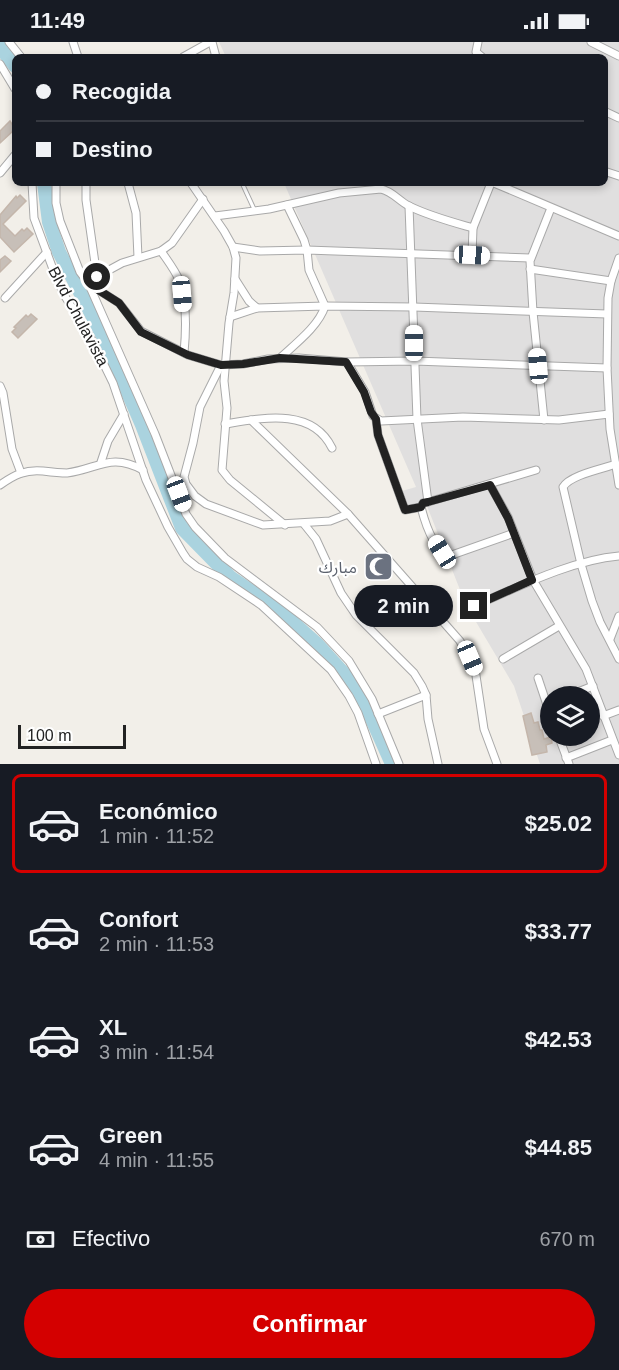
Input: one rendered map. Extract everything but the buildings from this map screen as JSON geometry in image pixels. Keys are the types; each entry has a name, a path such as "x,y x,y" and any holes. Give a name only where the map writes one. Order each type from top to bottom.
{"street":[{"path":"9,42 19,54"},
{"path":"189,54 211,42"},
{"path":"591,42 619,56"},
{"path":"0,64 12,85"},
{"path":"0,174 12,159"},
{"name":"Blvd Chulavista","path":"32,186 32,211 46,252 66,298 92,340 113,383 143,470 168,527 187,559 261,605 322,660 338,678 358,713 376,764"},
{"path":"56,186 56,203 60,221 80,272 87,282 155,434 186,514 195,527 225,558 316,627 349,662 372,699 399,764"},
{"path":"86,186 97,277"},
{"path":"129,186 136,213 138,257"},
{"path":"193,186 215,216 233,247 236,258 224,365 227,408 222,470 230,480 285,525"},
{"path":"472,255 473,228 492,186"},
{"path":"500,186 619,236"},
{"path":"215,216 255,211 339,193 389,187 409,206 473,228"},
{"path":"87,282 138,257 161,251 172,243 203,199"},
{"path":"287,204 307,250 309,270 325,306"},
{"path":"409,206 417,419 428,502"},
{"path":"544,420 530,258 551,208"},
{"path":"233,247 260,251 307,250 530,258"},
{"path":"161,251 179,279 181,287 186,336 184,353"},
{"path":"5,298 46,252"},
{"path":"619,258 610,280 607,314 609,414 619,485"},
{"path":"530,270 610,280"},
{"path":"235,279 249,301 257,308"},
{"path":"87,282 119,303 141,332 184,353 224,365 280,358 346,362 415,361 607,368"},
{"path":"280,358 313,325 325,306"},
{"path":"230,317 257,308 325,306 607,314"},
{"path":"346,362 364,392 376,419 378,435 405,510 421,507 423,503 536,470"},
{"path":"224,365 200,407 184,477 195,496 206,504 263,525 330,521 348,514"},
{"path":"0,386 12,449 21,473"},
{"path":"101,462 108,441 124,414"},
{"path":"376,419 384,421 463,417 544,420 609,414"},
{"path":"225,424 288,418 310,425 326,436 332,448"},
{"path":"251,420 348,514 460,641 475,669 484,729 497,764"},
{"path":"0,485 30,470 67,473 101,462 124,461 143,470"},
{"path":"616,464 573,478 562,487 581,564 600,622 619,659"},
{"path":"490,485 514,533 532,580 559,626 577,651 593,686"},
{"path":"421,507 434,541 442,552 449,556 514,533"},
{"path":"304,524 316,539 341,593 356,615 414,673 423,686 438,764"},
{"path":"474,606 532,580 581,564 619,556"},
{"path":"610,639 619,616"},
{"path":"503,659 559,626"},
{"path":"538,678 541,686"},
{"path":"378,714 426,695"},
{"path":"600,708 619,755"},
{"path":"602,714 619,710"},
{"path":"562,746 567,761 612,740"}],"lane":[{"path":"243,186 255,211"}],"shaded area":[{"path":"219,42 619,42 619,764 540,764 514,686 466,605 425,501 407,509 402,491 416,487 285,186 608,186 608,54 225,54"}],"waterway":[{"path":"0,47 12,62"},
{"path":"44,186 49,222 59,252 106,342 142,425 182,528 230,577 281,612 317,644 347,677 370,715 392,764"}],"place":[{"name":"مبارك","path":"378,567"}],"route":[{"path":"97,277 87,282 102,294 119,303 141,332 188,355 221,365 280,358 346,362 364,392 373,417 376,419 378,435 405,510 490,485 508,518 532,580 474,606"}]}
